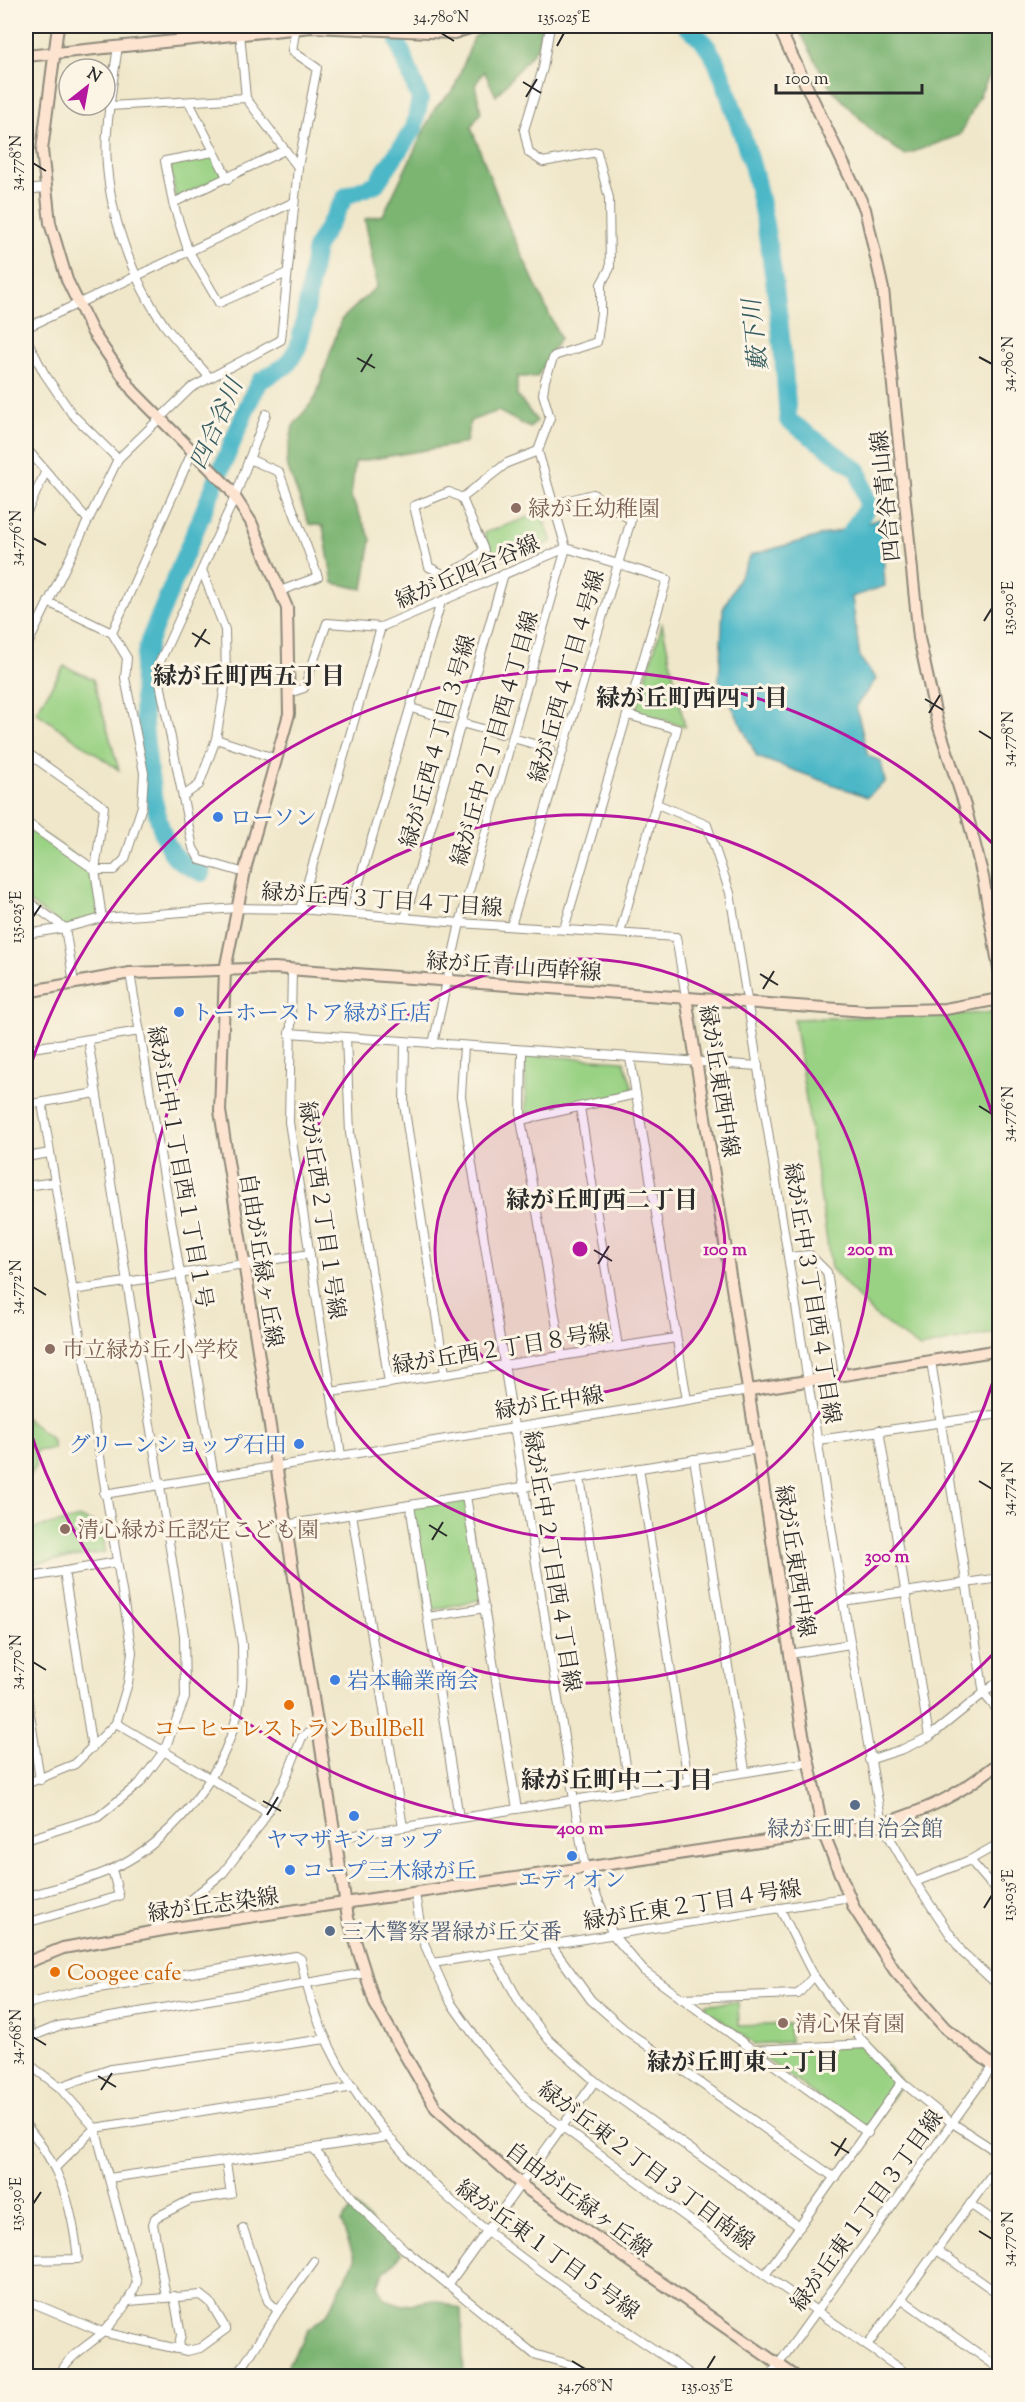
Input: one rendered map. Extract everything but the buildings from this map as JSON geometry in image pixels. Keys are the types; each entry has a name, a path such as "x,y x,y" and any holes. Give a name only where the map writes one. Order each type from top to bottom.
{"street":[{"name":"自由が丘緑ヶ丘線","path":"58,26 42,150 50,223 78,303 111,361 134,391 204,460 232,492 251,522 287,608 289,714 245,873 225,970 220,1111 346,1905 375,2004 436,2108 520,2184 795,2376"},
{"path":"26,56 242,29 295,27 454,33 476,26"},
{"path":"462,498 507,463 538,451 550,418 543,394 545,380 554,356 597,342 602,314 601,284 610,268 609,198 597,152 543,162 529,153 524,130 543,68 550,26"},
{"name":"四合谷青山線","path":"778,26 865,209 883,289 919,638 937,721 965,807 983,878 999,975"},
{"path":"26,648 118,459 191,388 281,340 298,167 317,68 292,51 295,27"},
{"path":"242,29 246,98 298,167"},
{"path":"117,57 118,46"},
{"path":"117,106 246,98"},
{"path":"189,102 228,179"},
{"path":"108,117 106,133 107,181 118,225 137,276 165,326 210,378"},
{"path":"172,203 228,179 285,150"},
{"path":"213,152 165,161 172,203 188,250 219,303 287,273"},
{"path":"26,190 45,188"},
{"path":"26,328 294,202"},
{"path":"26,338 44,373 72,414 118,459"},
{"path":"245,873 200,860 193,848 157,668 202,570 232,492 249,459 266,414"},
{"path":"26,448 45,473 88,520"},
{"path":"112,633 193,450"},
{"name":"緑が丘四合谷線","path":"289,693 304,688 327,623 381,627 567,549 538,451"},
{"path":"249,459 279,472 318,577 280,591"},
{"path":"26,514 45,473"},
{"path":"449,492 462,498 484,550 469,563 446,575 429,567 414,506 449,492"},
{"name":"緑が丘西４丁目４号線","path":"511,926 631,520 593,494 553,504"},
{"path":"564,929 667,579 567,549"},
{"name":"緑が丘中２丁目西４丁目線","path":"433,1044 459,923 567,549"},
{"path":"183,796 199,785 216,739 226,680 225,630 202,570"},
{"name":"緑が丘西４丁目３号線","path":"405,918 504,574"},
{"path":"26,822 95,870 114,870 125,859 142,806 144,773 125,678 127,658 112,633 48,602"},
{"path":"350,913 441,602"},
{"path":"300,909 381,627"},
{"path":"411,708 448,719"},
{"path":"620,933 677,729 628,715"},
{"path":"461,723 501,734"},
{"path":"513,738 551,749"},
{"path":"216,739 276,759"},
{"path":"26,752 104,807 95,870 102,918"},
{"name":"緑が丘中３丁目西４丁目線","path":"657,804 707,825 730,893 850,1644 882,1824 915,1882 962,1952 999,1987"},
{"path":"26,900 65,928 74,983"},
{"name":"緑が丘西３丁目４丁目線","path":"26,934 65,928 102,918 237,908 300,909 459,923 676,937 686,997"},
{"name":"緑が丘青山西幹線","path":"26,992 130,973 292,970 866,1011 945,1010 999,999"},
{"name":"緑が丘西２丁目１号線","path":"292,970 289,1122 341,1455"},
{"name":"緑が丘中１丁目西１丁目１号","path":"26,1897 112,1869 145,1849 183,1817 211,1779 232,1729 242,1688 242,1645 130,973"},
{"name":"緑が丘東西中線","path":"686,997 790,1654 823,1832 850,1897 895,1971 945,2028 996,2069"},
{"path":"26,1049 140,1031"},
{"path":"289,1033 758,1066"},
{"path":"346,1037 350,1133 389,1383"},
{"path":"26,1840 98,1817 140,1783 164,1751 185,1698 184,1635 88,1040"},
{"path":"405,1042 404,1104 445,1374"},
{"name":"緑が丘中２丁目西４丁目線","path":"464,1046 461,1096 572,1800 585,1868 614,1935 644,1971 868,2133"},
{"path":"522,1050 521,1120 562,1356"},
{"path":"630,1058 687,1400"},
{"path":"26,1105 96,1093"},
{"path":"521,1120 636,1094"},
{"path":"26,1784 75,1764 116,1724 128,1683 132,1652 104,1494 42,1103"},
{"path":"580,1107 618,1347"},
{"path":"26,1157 50,1153"},
{"path":"26,1186 55,1182"},
{"path":"73,1290 127,1284 310,1254"},
{"path":"789,1257 810,1255 827,1272 843,1375"},
{"name":"緑が丘西２丁目８号線","path":"331,1392 676,1338"},
{"name":"緑が丘中線","path":"104,1494 999,1350"},
{"path":"931,1361 984,1694 999,1713"},
{"path":"818,1440 999,1414"},
{"path":"879,1430 928,1737"},
{"path":"285,1525 759,1449"},
{"path":"694,1459 745,1770"},
{"path":"639,1468 688,1780"},
{"path":"580,1478 630,1790"},
{"path":"466,1496 517,1809"},
{"path":"410,1505 459,1818"},
{"path":"352,1514 403,1827"},
{"path":"26,1578 117,1562"},
{"path":"63,1571 92,1748"},
{"path":"843,1601 999,1578"},
{"path":"428,1617 485,1608"},
{"path":"790,1654 850,1644"},
{"path":"870,1760 903,1749 928,1737 999,1680"},
{"path":"26,1688 40,1780"},
{"path":"116,1724 267,1812"},
{"path":"149,1933 224,1873 267,1812 284,1783 299,1743 319,1726"},
{"path":"336,1838 745,1770 810,1762"},
{"name":"緑が丘志染線","path":"26,1962 63,1948 149,1933 882,1824 928,1809 963,1791 999,1762"},
{"path":"915,1882 970,1860 999,1843"},
{"path":"970,1860 999,1895"},
{"path":"26,1923 119,1896 112,1869"},
{"name":"緑が丘東２丁目３丁目南線","path":"415,1894 423,1941 451,2004 486,2052 530,2103 765,2275 910,2376"},
{"name":"緑が丘東２丁目４号線","path":"433,1963 850,1897"},
{"path":"780,1909 814,1976 866,2044 902,2082 951,2122 999,2154"},
{"path":"551,1945 591,2000 624,2029 835,2178"},
{"path":"493,1954 520,2003 549,2040 596,2081 800,2227"},
{"name":"緑が丘東１丁目５号線","path":"26,2010 30,2003 80,1991 296,1956 301,1959 305,1983 326,2038 354,2087 388,2137 439,2192 486,2232 693,2376"},
{"path":"26,2017 28,2038 58,2026 366,1973"},
{"path":"681,1998 798,1994 814,1976"},
{"path":"59,2087 111,2069 326,2038"},
{"path":"753,2050 866,2044"},
{"path":"26,2062 59,2087 94,2128 137,2282 129,2301 102,2332 63,2367 60,2376"},
{"name":"緑が丘東１丁目３丁目線","path":"770,2376 951,2122 996,2069"},
{"path":"448,2285 596,2081"},
{"path":"765,2275 902,2082"},
{"path":"56,2167 94,2128 354,2087"},
{"path":"26,2125 56,2167 72,2213 78,2259 26,2260"},
{"path":"109,2178 226,2163 388,2137"},
{"path":"314,2149 358,2205 404,2249 448,2285 534,2354 572,2365 592,2376"},
{"path":"178,2349 180,2335 153,2224 155,2218 190,2200 231,2194 226,2163"},
{"path":"867,2346 999,2163"},
{"path":"970,2204 999,2225"},
{"path":"243,2229 268,2301 278,2311"},
{"path":"937,2250 999,2295"},
{"path":"237,2376 278,2311 314,2261"},
{"path":"26,2300 102,2332 187,2351 200,2348 226,2329 210,2302 201,2295 129,2301"},
{"path":"902,2299 999,2369"}],"green space":[{"path":"494,26 543,26 537,48 496,96 484,71 475,85 481,112 471,127 510,229 560,338 537,377 517,377 517,395 537,421 530,428 498,411 470,421 466,443 355,462 351,497 371,539 363,589 333,583 323,526 309,524 286,463 293,426 316,397 341,320 377,286 365,219 383,215 435,108 454,89 474,37"},
{"path":"797,26 999,26 999,56 960,135 905,155 874,133 829,86"},
{"path":"212,156 222,174 178,198 175,195 170,165 172,162"},
{"path":"541,513 552,542 502,559 492,554 484,533"},
{"path":"662,624 685,727 636,711"},
{"path":"64,666 93,679 119,770 36,712"},
{"path":"26,822 95,870 102,918 65,928 26,900"},
{"path":"992,1013 1000,1060 999,1332 920,1348 873,1314 831,1268 794,1019"},
{"path":"527,1055 624,1061 633,1089 630,1093 530,1115 526,1112 525,1058"},
{"path":"26,1418 53,1441 53,1449 36,1451 36,1467 26,1479"},
{"path":"466,1496 483,1599 427,1611 410,1505"},
{"path":"80,1518 103,1526 105,1552 26,1565 26,1530"},
{"path":"738,2002 739,2026 789,2024 790,2042 754,2044 706,2009 706,2004"},
{"path":"866,2044 902,2082 868,2133 753,2050"},
{"path":"355,2206 402,2254 384,2272 378,2285 385,2299 403,2305 435,2300 461,2309 464,2376 287,2376 288,2364 308,2330 327,2314 355,2259 341,2222"}],"water":[{"path":"881,519 885,586 852,597 860,658 876,679 856,706 868,756 881,761 885,782 867,797 757,757 719,680 723,609 751,555"}],"waterway":[{"name":"四合谷川","path":"202,873 182,862 172,853 158,817 145,739 143,690 145,656 149,641 251,398 260,381 287,365 298,347 316,247 346,196 376,184 414,128 420,99 398,42 399,26"},
{"name":"藪下川","path":"686,26 705,43 717,64 755,176 777,302 788,420 858,470 868,506 842,546"}],"place":[{"name":"緑が丘幼稚園","path":"516,508"},
{"name":"ローソン","path":"218,817"},
{"name":"トーホーストア緑が丘店","path":"179,1012"},
{"name":"市立緑が丘小学校","path":"50,1349"},
{"name":"グリーンショップ石田","path":"299,1444"},
{"name":"清心緑が丘認定こども園","path":"65,1529"},
{"name":"岩本輪業商会","path":"335,1680"},
{"name":"コーヒーレストランBullBell","path":"289,1705"},
{"name":"緑が丘町自治会館","path":"855,1805"},
{"name":"ヤマザキショップ","path":"354,1816"},
{"name":"エディオン","path":"572,1856"},
{"name":"コープ三木緑が丘","path":"290,1870"},
{"name":"三木警察署緑が丘交番","path":"330,1931"},
{"name":"Coogee cafe","path":"55,1972"},
{"name":"清心保育園","path":"783,2023"}],"district":[{"name":"緑が丘町西五丁目","path":"249,676"},
{"name":"緑が丘町西四丁目","path":"692,698"},
{"name":"緑が丘町西二丁目","path":"602,1200"},
{"name":"緑が丘町中二丁目","path":"617,1780"},
{"name":"緑が丘町東二丁目","path":"743,2062"}]}
